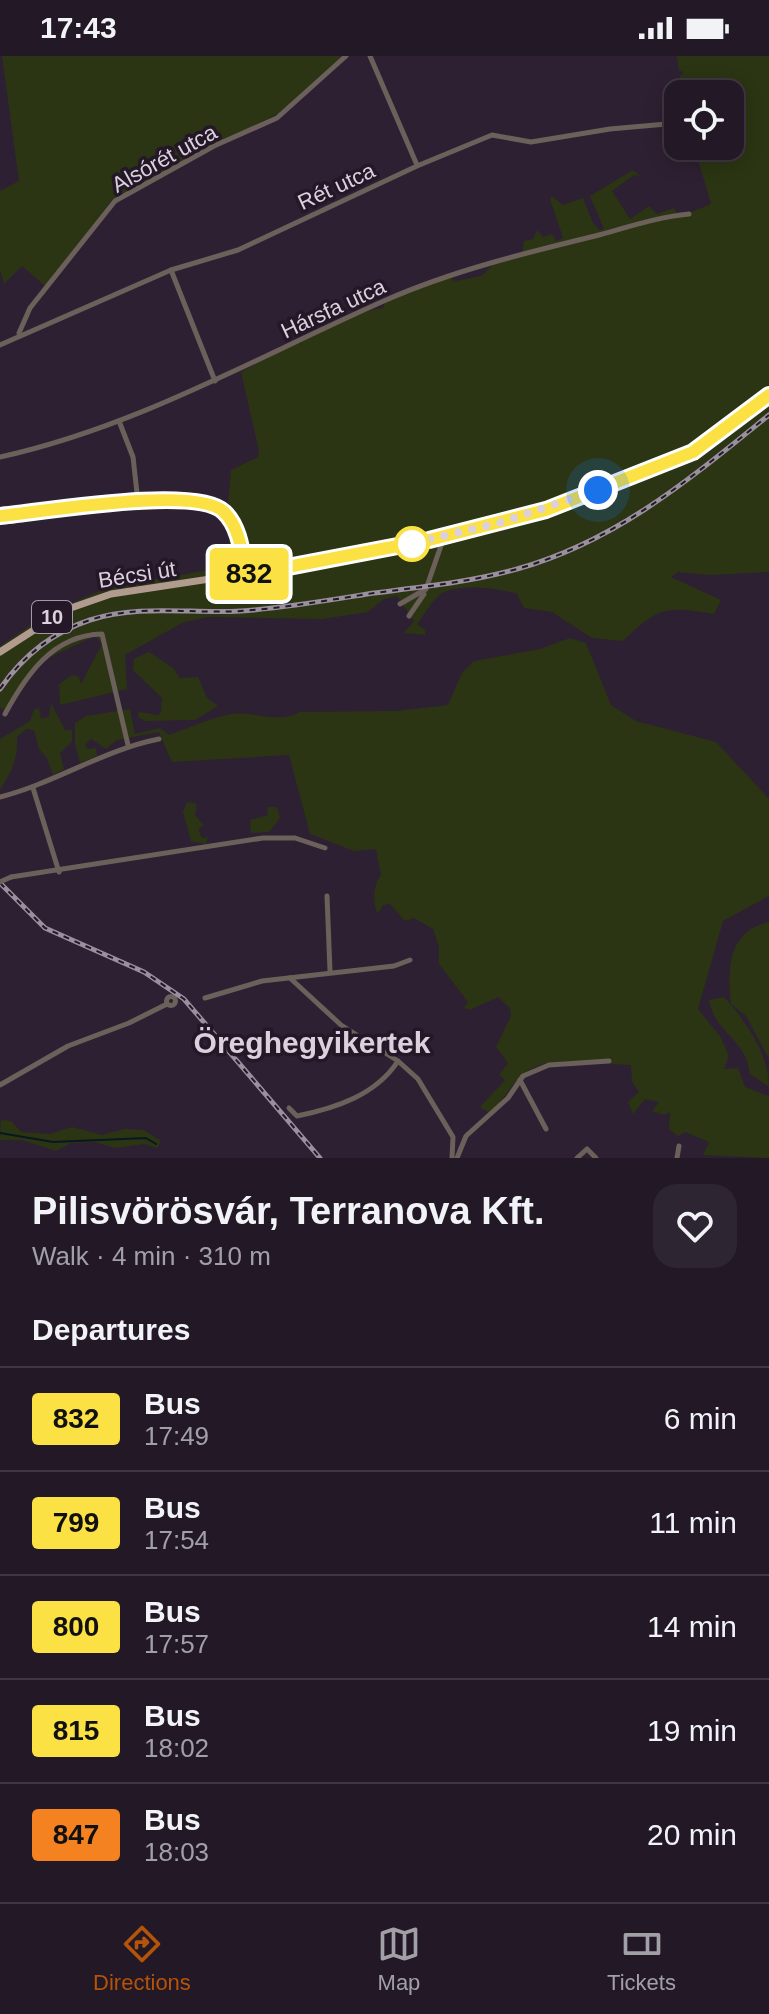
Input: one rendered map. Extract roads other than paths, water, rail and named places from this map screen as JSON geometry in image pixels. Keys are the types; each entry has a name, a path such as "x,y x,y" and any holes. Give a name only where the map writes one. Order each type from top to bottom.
{"main road":[{"name":"10","path":"246,575 444,537 546,510 673,462 713,438 769,395"},
{"path":"0,516 192,499 222,509 238,537 246,575"},
{"name":"Bécsi út","path":"0,652 49,619 92,599 246,575"}],"street":[{"name":"Alsórét utca","path":"19,334 24,318 115,201 214,146 277,118 346,56"},
{"path":"370,56 417,166"},
{"name":"Rét utca","path":"0,345 19,334 171,270 238,250 417,166 492,135 531,142 610,129 664,124"},
{"name":"Hársfa utca","path":"0,457 67,442 119,421 215,381 388,299 432,282 547,248 689,214"},
{"path":"171,270 215,381"},
{"path":"119,421 133,457 138,502"},
{"path":"409,616 426,589 444,537"},
{"path":"429,540 437,551"},
{"path":"400,604 426,589"},
{"path":"5,714 42,658 73,641 102,634 128,745"},
{"path":"0,797 33,788 128,745 159,739"},
{"path":"33,788 59,872"},
{"path":"0,882 11,877 263,838 295,838 325,848"},
{"path":"327,896 330,971"},
{"path":"205,998 262,981 394,966 410,960"},
{"path":"290,978 308,991 341,1025 398,1061 422,1084 453,1137 454,1158"},
{"path":"0,1085 68,1046 129,1023 167,1004"},
{"path":"289,1108 297,1116 363,1096 384,1081 398,1061"},
{"path":"454,1158 466,1136 508,1098 520,1080 549,1065 609,1061"},
{"path":"520,1080 546,1129"},
{"path":"677,1158 679,1146"},
{"path":"577,1158 589,1150 596,1158"}],"waterway":[{"path":"0,1133 53,1142 146,1138 156,1144"}],"railway":[{"path":"0,689 28,656 51,639 76,625 109,615 146,611 222,612 291,606 464,581 500,574 553,557 588,542 651,505 769,415"},
{"path":"0,883 45,928 144,972 184,999 320,1158"}],"district":[{"name":"Öreghegyikertek","path":"312,1043"}]}
